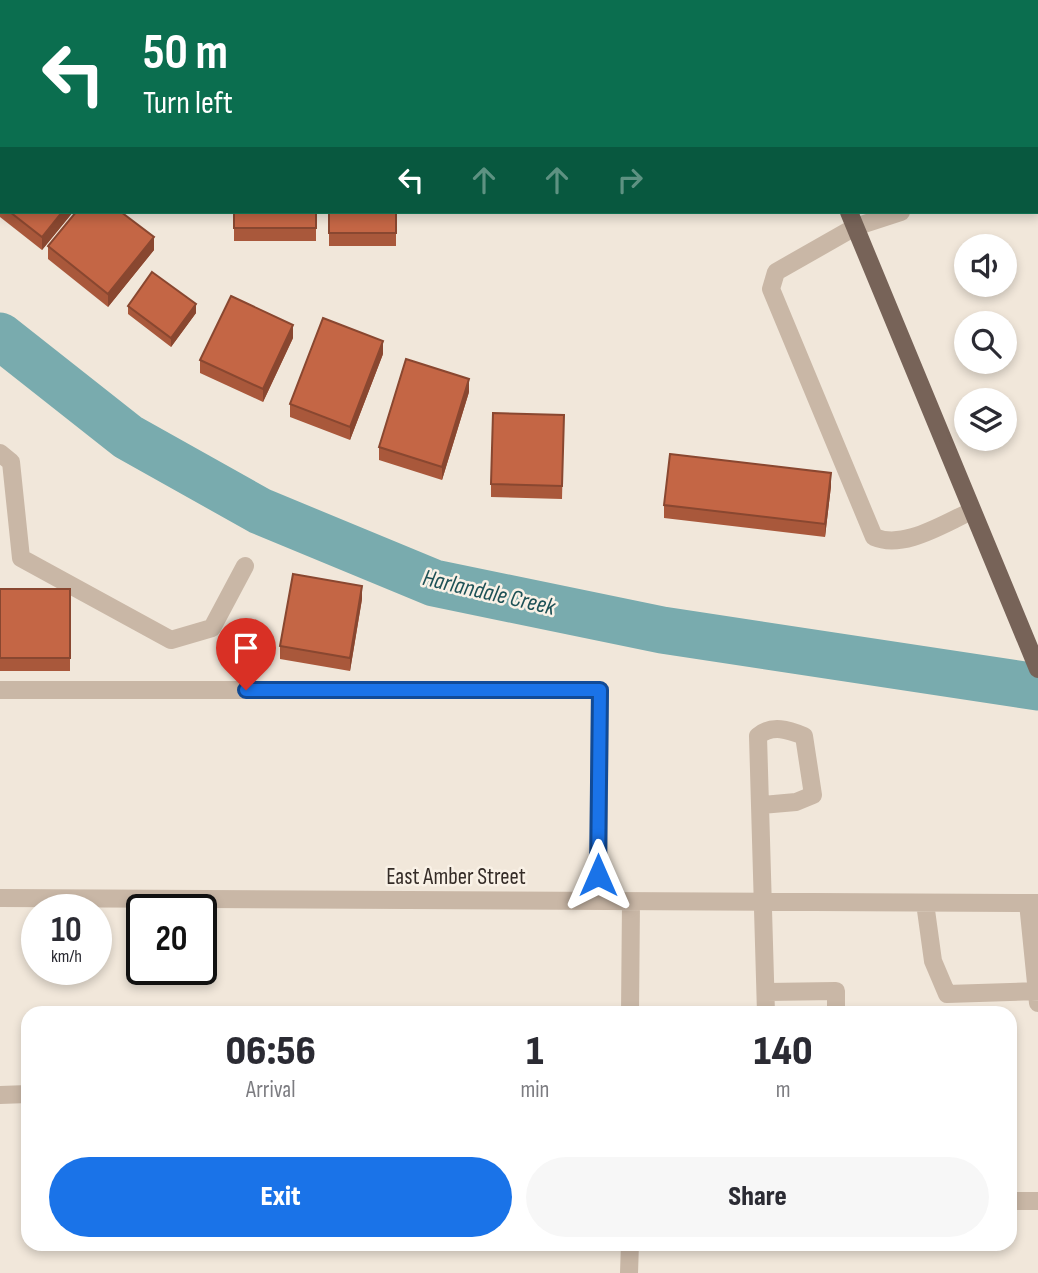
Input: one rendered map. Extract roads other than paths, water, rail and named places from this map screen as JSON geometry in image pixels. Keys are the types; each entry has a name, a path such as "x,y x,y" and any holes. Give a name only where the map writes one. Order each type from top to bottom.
{"main road":[{"path":"852,220 1038,669"}],"street":[{"path":"889,214 852,220 776,272 771,289 874,537 886,542 901,540 972,510"},
{"path":"0,453 11,462 21,558 171,640 212,628 245,566"},
{"path":"0,690 600,690 598,901"},
{"path":"761,805 796,802 813,796 804,737 787,729 764,731 758,737 766,1006"},
{"name":"East Amber Street","path":"0,898 1033,904"},
{"path":"630,1006 631,902"},
{"path":"925,903 933,961 947,994 971,996 1038,995 1033,904"},
{"path":"766,992 836,991 836,1006"},
{"path":"0,1094 21,1094"},
{"path":"1017,1201 1038,1201"},
{"path":"629,1273 630,1251"}],"waterway":[{"name":"Harlandale Creek","path":"0,336 128,437 260,511 434,583 662,630 1038,687"}]}
